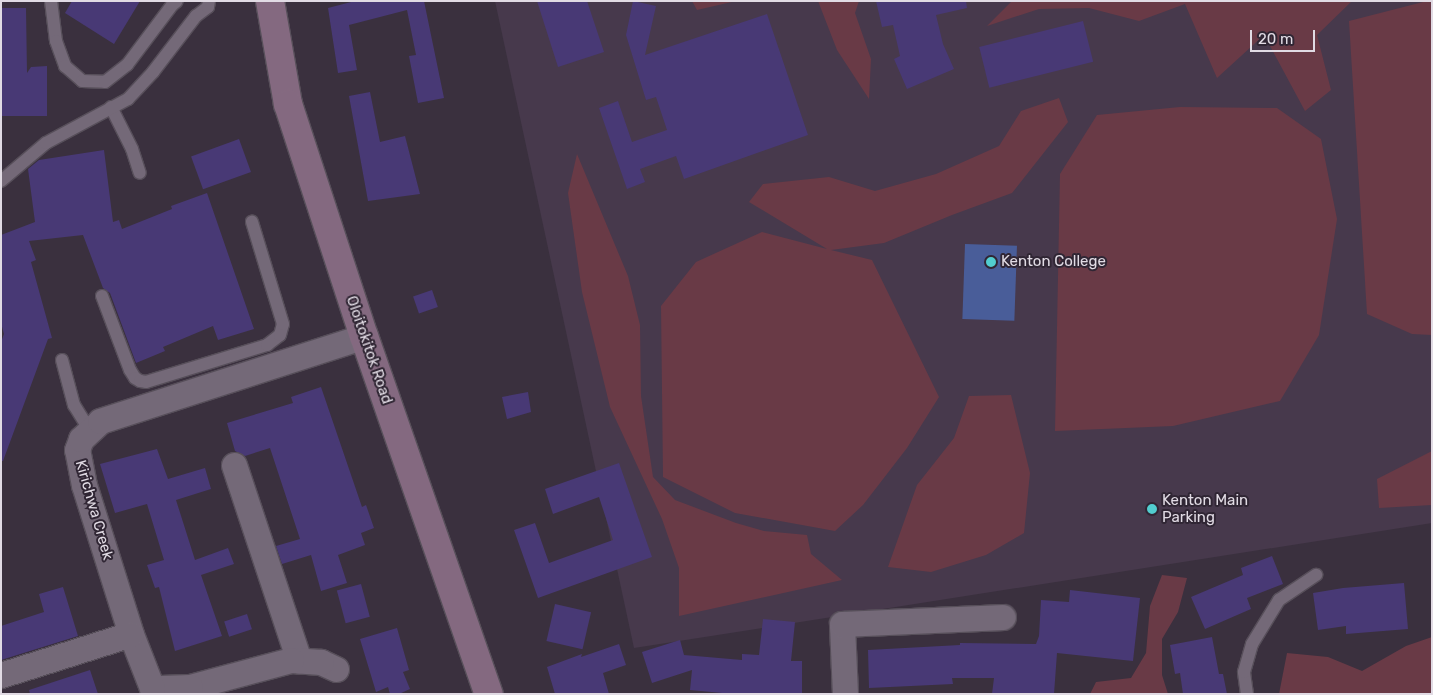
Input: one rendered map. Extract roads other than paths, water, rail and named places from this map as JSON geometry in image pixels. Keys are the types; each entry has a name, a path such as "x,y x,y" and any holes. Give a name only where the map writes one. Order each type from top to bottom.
{"main road":[{"name":"Oloitokitok Road","path":"270,1 288,104 364,336 489,694"}],"street":[{"path":"89,430 100,421 263,357 364,336"},
{"name":"Kirichwa Creek","path":"89,430 81,439 77,450 80,473 150,691 190,687 220,687 291,660 320,662 336,669"},
{"path":"234,465 300,660"},
{"path":"845,694 842,624 1003,617"},
{"path":"1,675 131,634"}],"lane":[{"path":"51,1 56,41 65,66 82,81 105,82 127,65 177,1"},
{"path":"1,181 46,143 128,99 153,72 196,16 208,7 209,1"},
{"path":"111,107 132,149 140,173"},
{"path":"102,296 130,370 135,378 140,381 146,382 263,357 280,335 283,324 252,222"},
{"path":"62,360 74,405 89,430"},
{"path":"1246,694 1244,672 1252,644 1279,600 1316,574"}],"water":[{"path":"965,244 1017,246 1014,321 962,319"}],"place":[{"name":"Kenton College","path":"991,262"},
{"name":"Kenton Main Parking","path":"1152,509"}]}
